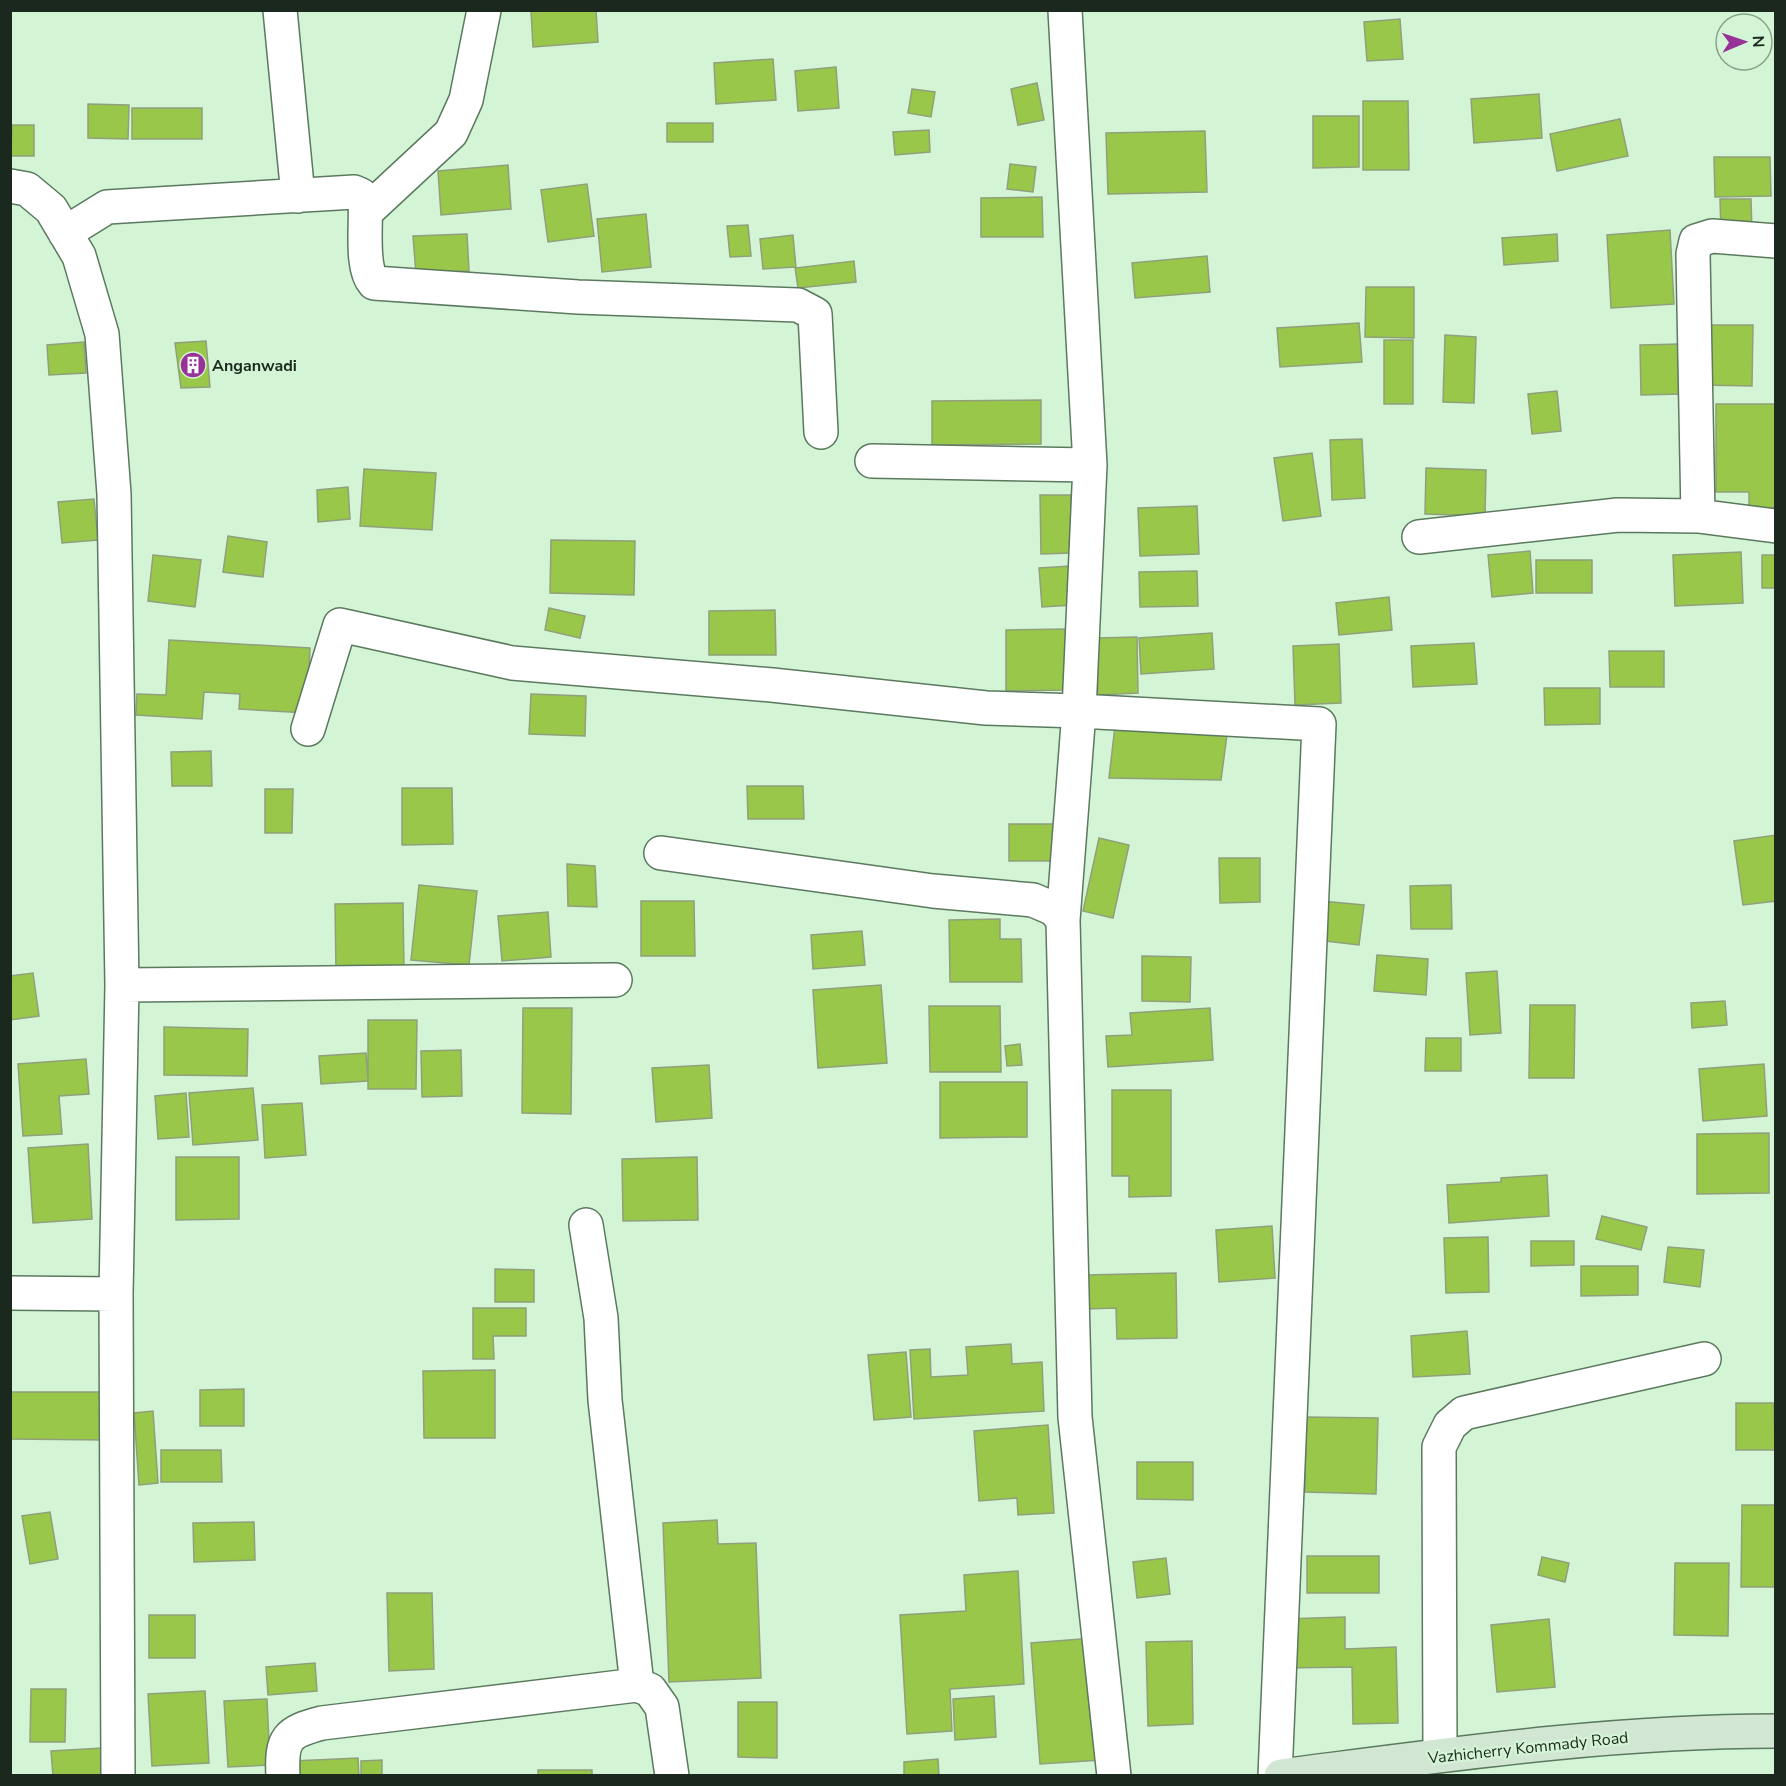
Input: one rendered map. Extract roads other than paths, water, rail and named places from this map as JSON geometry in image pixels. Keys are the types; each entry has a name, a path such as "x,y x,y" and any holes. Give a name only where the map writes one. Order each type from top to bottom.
{"main road":[{"name":"Vazhicherry Kommady Road","path":"1281,1776 1440,1755 1698,1731 1776,1731"}],"street":[{"path":"280,10 298,196"},
{"path":"366,212 452,133 466,100 484,10"},
{"path":"1065,10 1090,465 1079,711 1063,920 1075,1417 1114,1776"},
{"path":"10,186 27,189 51,209 79,256 102,333 114,482 122,985 116,1294 118,1776"},
{"path":"65,233 107,207 354,192 361,195 365,201 368,277 374,283 578,297 798,305 815,314 821,432"},
{"path":"1698,516 1693,254 1696,241 1712,236 1757,237 1776,241"},
{"path":"872,461 1090,465"},
{"path":"1419,537 1618,515 1698,516 1776,526"},
{"path":"308,729 340,625 512,663 772,685 986,708 1318,724 1275,1776"},
{"path":"661,853 933,891 1034,900 1053,909 1063,920"},
{"path":"122,985 615,980"},
{"path":"586,1225 601,1318 605,1400 637,1685"},
{"path":"10,1293 116,1294"},
{"path":"1440,1755 1439,1447 1449,1425 1464,1413 1505,1402 1704,1359"},
{"path":"283,1776 282,1757 287,1737 296,1730 322,1724 637,1685 651,1690 662,1707 672,1776"}],"place":[{"name":"Anganwadi","path":"193,365"}]}
